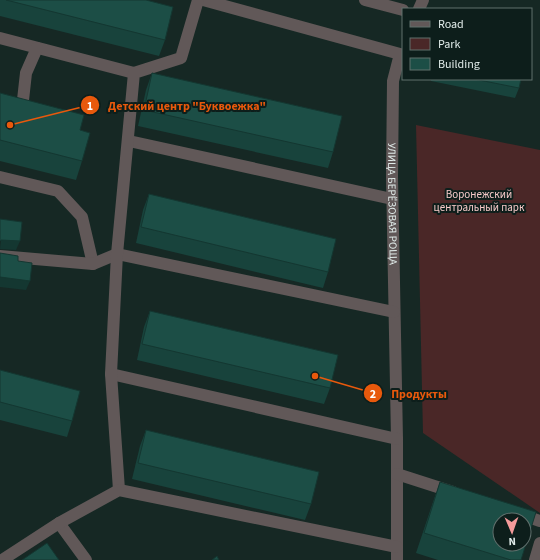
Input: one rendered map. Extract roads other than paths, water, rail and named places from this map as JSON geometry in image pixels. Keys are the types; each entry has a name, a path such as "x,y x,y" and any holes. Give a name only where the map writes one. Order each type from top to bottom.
{"street":[{"path":"0,38 134,73 181,58 198,0"},
{"name":"УЛИЦА БЕРЁЗОВАЯ РОЩА","path":"203,0 402,50 393,81 392,199 397,439 397,560"},
{"path":"365,0 402,10"},
{"path":"23,100 26,73 37,48"},
{"path":"120,490 111,374 117,254 129,141 134,73"},
{"path":"129,141 392,199"},
{"path":"0,177 58,191 82,217 94,264"},
{"path":"0,256 94,264 117,254 394,312"},
{"path":"111,374 397,439"},
{"path":"397,474 465,496"},
{"path":"2,560 59,523 120,490 397,547"},
{"path":"510,511 540,521"},
{"path":"59,523 86,560"},
{"path":"535,560 540,543"}],"place":[{"name":"Детский центр \"Буквоежка\"","path":"10,125"},
{"name":"Продукты","path":"315,376"}],"park label":[{"name":"Воронежский центральный парк","path":"479,200"}]}
